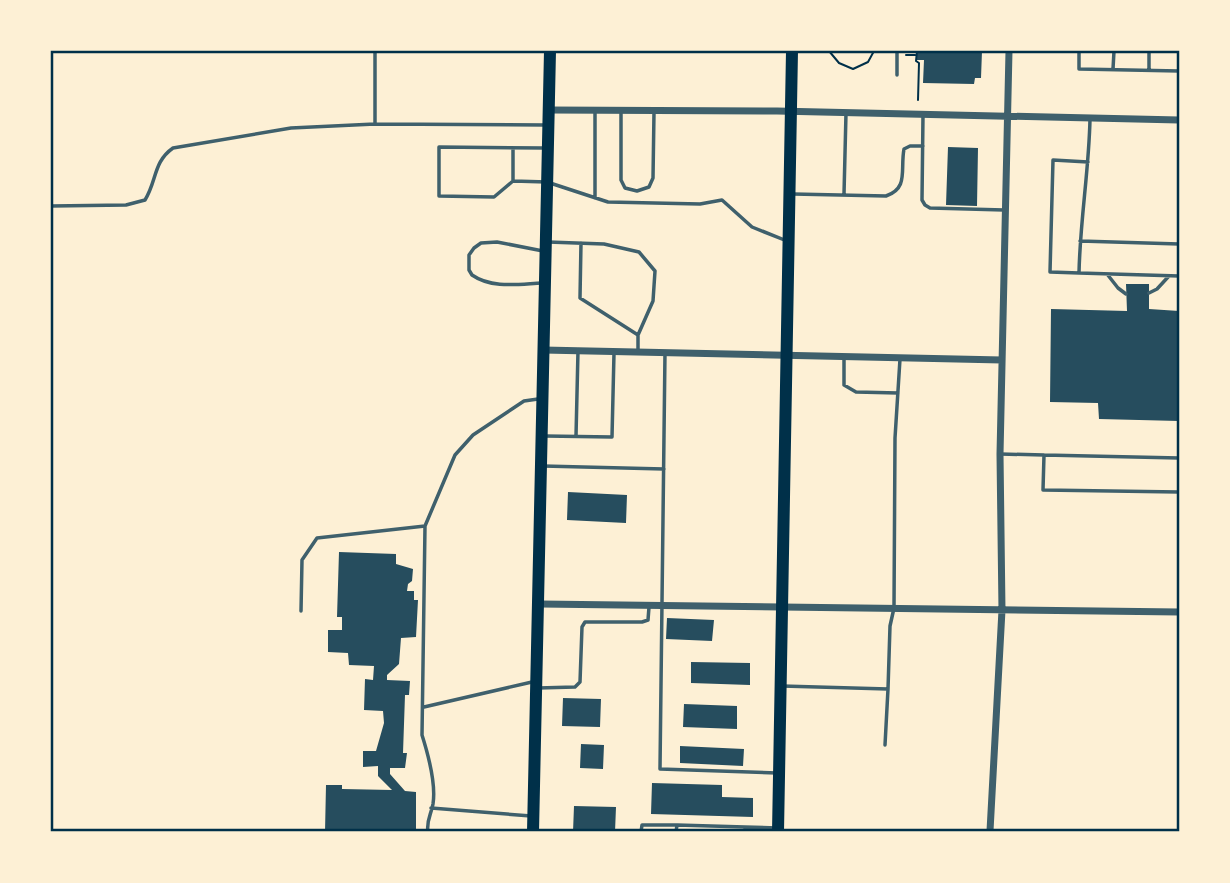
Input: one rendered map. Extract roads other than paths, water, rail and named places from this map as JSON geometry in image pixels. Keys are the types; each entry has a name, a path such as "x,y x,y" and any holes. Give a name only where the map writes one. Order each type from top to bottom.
{"main road":[{"path":"533,832 551,51"},
{"path":"778,830 792,51"}],"street":[{"path":"990,831 1002,610 1000,454 1009,51"},
{"path":"549,110 923,114 1179,121"},
{"path":"543,350 1002,360"},
{"path":"540,604 1179,612"}],"lane":[{"path":"375,51 375,124"},
{"path":"897,51 897,75"},
{"path":"1079,51 1079,69 1179,71"},
{"path":"1113,69 1114,51"},
{"path":"1149,51 1149,70"},
{"path":"595,110 595,198"},
{"path":"621,110 621,180 625,188 637,191 649,187 653,178 654,110"},
{"path":"844,195 846,113"},
{"path":"923,114 922,200 925,205 930,208 1006,211"},
{"path":"1079,273 1079,241 1090,118"},
{"path":"51,206 126,205 145,200 162,156 173,148 291,128 375,124 548,125"},
{"path":"789,194 886,196 901,187 904,149 910,145 923,146"},
{"path":"548,148 439,147 439,196 494,197 513,181 547,182 595,198 636,203 700,204 722,200 751,227 789,241"},
{"path":"513,148 513,181"},
{"path":"1088,163 1053,160 1050,272 1179,276"},
{"path":"636,203 637,191"},
{"path":"545,282 486,282 472,275 468,264 469,254 474,248 488,241 546,246 604,244 639,252 655,271 653,301 638,335 638,352"},
{"path":"1079,241 1179,244"},
{"path":"581,243 580,298 638,335"},
{"path":"1107,274 1126,294"},
{"path":"1149,293 1170,276"},
{"path":"576,436 578,351"},
{"path":"542,436 612,437 614,351"},
{"path":"666,352 660,769 779,773"},
{"path":"844,356 844,385 856,392 898,393"},
{"path":"885,745 890,626 894,608 900,357"},
{"path":"428,832 426,824 433,802 429,757 422,735 425,526 455,455 473,435 524,401 542,398"},
{"path":"1000,454 1179,458"},
{"path":"1044,455 1043,490 1179,492"},
{"path":"542,466 664,469"},
{"path":"301,611 302,560 317,538 425,526"},
{"path":"423,707 537,684 575,687 580,682 582,627 585,622 642,622 648,620 649,605"},
{"path":"781,686 888,689"},
{"path":"431,808 534,816"},
{"path":"641,832 642,825 778,830"},
{"path":"676,832 677,825"}]}
